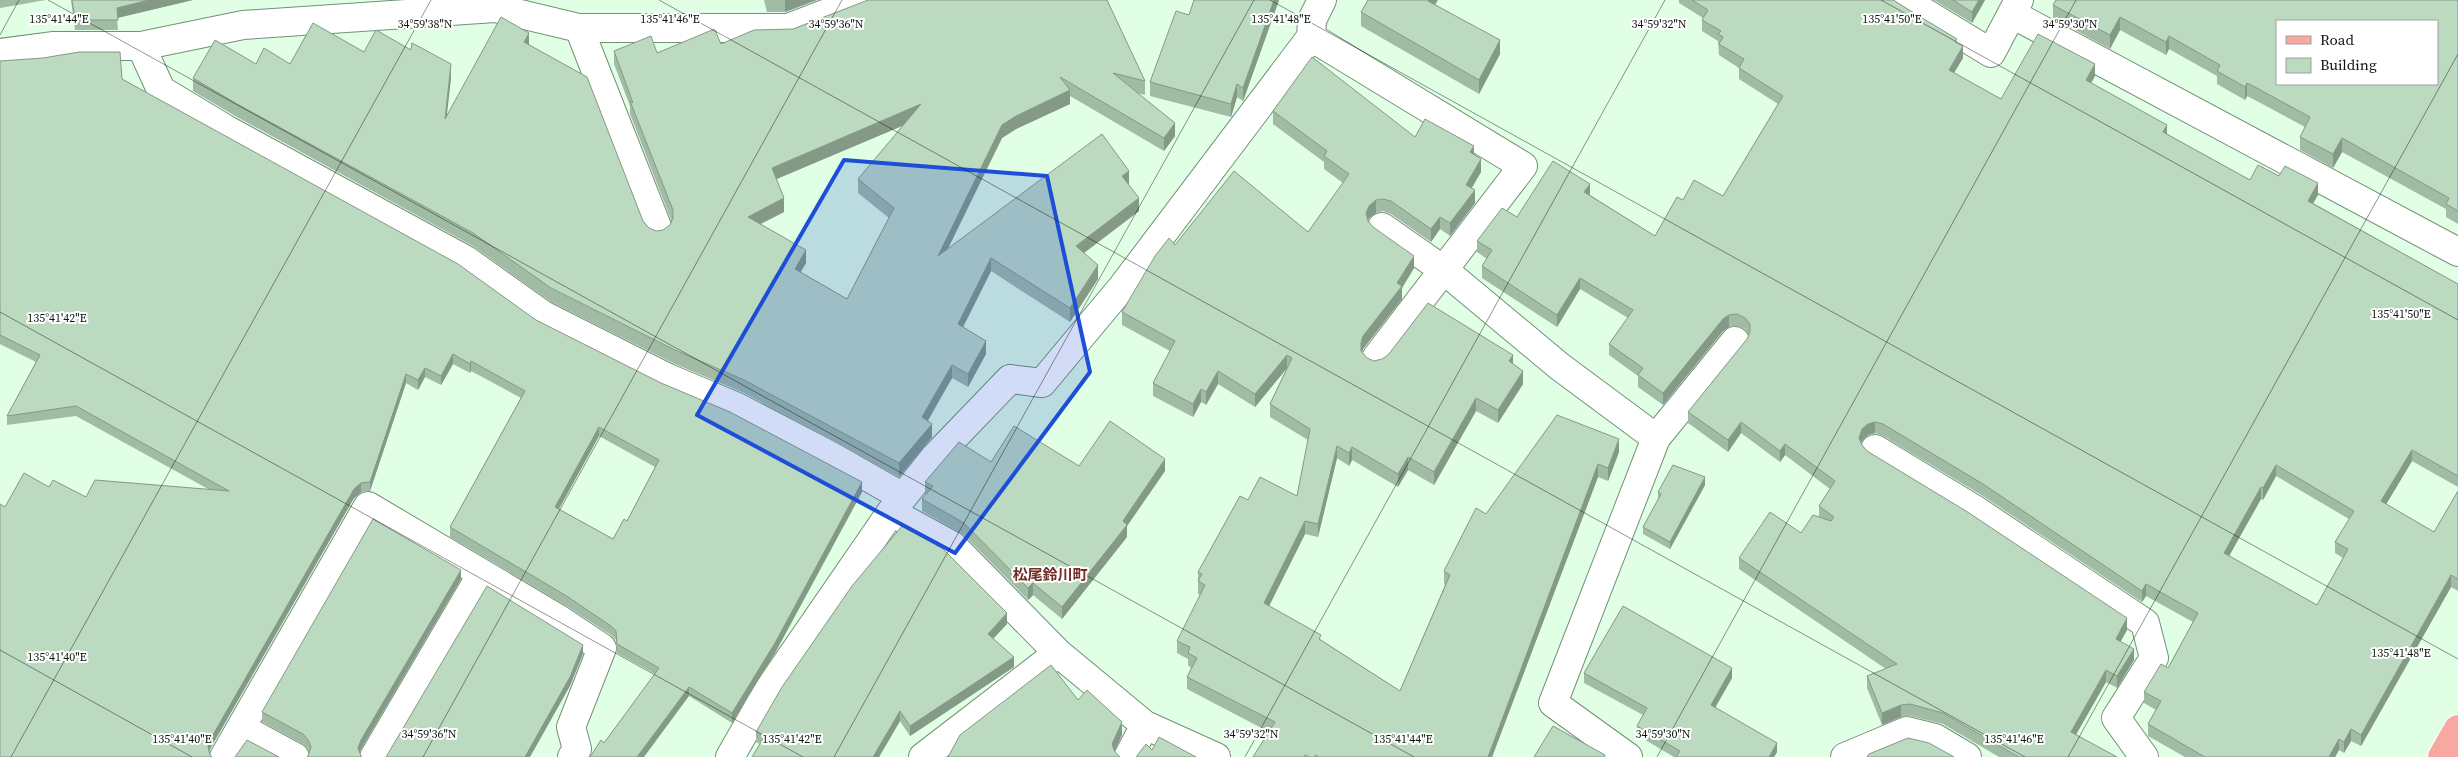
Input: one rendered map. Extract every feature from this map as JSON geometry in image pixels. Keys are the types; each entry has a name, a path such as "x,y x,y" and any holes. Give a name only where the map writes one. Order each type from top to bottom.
{"main road":[{"path":"2442,757 2458,729"}],"street":[{"path":"0,53 54,46 141,46 243,25 496,4 579,28 788,28 861,0"},
{"path":"730,757 769,689 897,505 934,458 1010,379 1042,383 1122,286 1311,37 1312,20 1322,0"},
{"path":"1904,0 1991,53 2015,7 2458,252"},
{"path":"579,28 658,229"},
{"path":"1311,37 1523,166 1376,358"},
{"path":"141,46 161,90 230,131 466,260 543,315 668,378 737,407 831,456 953,546 1058,653 1145,725 1216,757"},
{"path":"1382,227 1445,270 1559,366 1656,438"},
{"path":"1628,757 1553,703 1656,438 1735,341"},
{"path":"1875,449 1974,509 2145,623 2154,658 2116,718 2144,757"},
{"path":"224,757 368,506 481,575 557,618 602,648 572,727 577,749 572,757"},
{"path":"374,757 481,575"},
{"path":"923,757 1058,653"},
{"path":"1128,757 1145,725"},
{"path":"241,728 295,757"},
{"path":"1845,757 1907,731 1935,738 1967,757"}],"highlighted area":[{"path":"844,160 1047,176 1090,372 955,553 697,415"}],"building":[{"path":"72,0 149,0 117,8 118,20 75,20"},
{"path":"868,0 1107,0 1145,81 1113,73 1175,123 1164,138 1060,77 1070,90 1016,116 1002,125 938,256 1102,134 1129,171 1122,176 1139,198 1076,246 1098,265 1070,308 991,258 958,324 986,341 968,374 952,365 922,417 932,424 899,463 744,380 675,350 551,288 473,233 193,78 215,40 256,64 264,48 290,64 313,23 364,52 376,30 411,50 412,43 451,64 445,119 501,17 529,33 524,42 587,77 643,221 649,228 656,231 663,230 670,225 673,218 673,210 630,101 633,103 614,51 651,36 657,53 712,30 715,30 721,44 754,30 793,29","holes":["921,104 858,179 894,208 847,299 795,269 806,250 748,217 784,198 772,168"]},
{"path":"1194,0 1274,0 1243,88 1237,84 1231,104 1150,82 1176,11 1189,15"},
{"path":"1368,0 1429,0 1500,40 1479,80 1361,12"},
{"path":"1692,0 1894,0 1957,39 1955,42 1963,46 1949,70 2001,99 2038,34 2095,64 2086,80 2167,125 2163,132 2250,180 2258,165 2279,176 2285,166 2318,183 2308,201 2458,284 2458,476 2412,450 2381,501 2434,532 2458,491 2458,579 2451,575 2361,735 2351,729 2344,742 2339,739 2329,757 2205,757 2148,724 2161,701 2144,692 2161,664 2168,668 2198,613 2146,584 2142,591 1983,484 1883,424 1875,422 1868,424 1862,429 1859,438 1867,451 1966,511 2127,618 2116,639 2134,649 2117,676 2106,670 2071,732 2117,757 2019,757 1943,713 1910,704 1901,705 1882,713 1867,676 1897,664 1739,558 1770,512 1801,533 1813,515 1831,521 1834,517 1819,506 1835,481 1785,444 1780,451 1741,422 1728,440 1688,412 1747,339 1750,332 1750,324 1745,318 1737,314 1729,315 1723,319 1663,393 1638,375 1643,368 1609,344 1633,310 1580,278 1557,315 1482,266 1492,250 1477,241 1502,208 1517,217 1553,161 1590,184 1584,192 1655,236 1677,197 1683,200 1694,180 1723,196 1783,96 1739,68 1744,59 1719,44 1723,37 1718,34 1721,31 1702,20 1708,10","holes":["2276,465 2354,511 2335,542 2348,549 2317,605 2224,553 2261,487 2263,488"]},
{"path":"1953,0 1979,0 1972,12"},
{"path":"2056,0 2458,0 2458,211 2446,204 2449,198 2342,138 2333,154 2300,137 2310,117 2247,83 2245,87 2217,71 2220,65 2169,36 2166,42 2120,17 2110,35 2053,5"},
{"path":"79,52 120,52 122,79 458,264 536,320 661,383 730,412 862,482 775,643 732,713 689,687 637,757 590,757 601,740 604,743 659,668 617,644 616,631 611,626 565,595 450,527 525,391 471,361 470,364 453,354 441,376 425,368 418,380 406,374 370,482 361,483 354,489 210,740 208,747 212,757 0,757 0,504 5,507 24,473 49,487 53,480 86,497 95,480 229,491 76,406 7,416 40,355 0,335 0,61 43,58","holes":["599,427 659,460 627,521 624,519 613,539 555,507"]},
{"path":"1312,57 1415,137 1425,119 1474,146 1470,152 1481,159 1466,185 1475,190 1450,223 1440,217 1431,229 1391,201 1376,200 1369,206 1366,213 1368,221 1373,227 1414,256 1397,283 1402,286 1363,336 1361,351 1367,358 1374,361 1388,355 1428,303 1513,355 1509,361 1523,371 1498,410 1476,398 1434,472 1408,457 1398,474 1352,447 1349,453 1337,446 1318,524 1305,521 1264,603 1321,635 1319,639 1400,691 1450,575 1444,571 1476,508 1486,514 1557,415 1619,439 1608,468 1598,464 1488,757 1319,757 1316,755 1309,757 1305,755 1304,757 1253,757 1275,722 1187,677 1197,658 1188,653 1190,647 1177,641 1205,585 1198,581 1202,574 1198,572 1240,496 1248,500 1260,477 1297,496 1310,429 1270,404 1292,358 1287,355 1255,394 1218,371 1206,392 1201,389 1193,404 1153,383 1175,341 1122,312 1155,256 1169,238 1175,245 1234,171 1308,232 1349,174 1324,156 1327,151 1273,111"},
{"path":"1110,421 1165,459 1123,521 1127,525 1062,607 1033,583 1028,588 964,523 922,499 933,486 925,482 959,442 991,462 1014,426 1079,466"},
{"path":"1673,465 1705,477 1670,542 1643,527 1661,494 1658,492"},
{"path":"373,519 461,570 361,740 358,748 362,757 307,757 311,747 303,734 262,712"},
{"path":"902,526 943,549 1007,613 988,634 1014,657 910,726 900,711 873,757 752,757 764,737 756,732 782,687 852,586"},
{"path":"487,586 583,645 570,677 525,757 386,757"},
{"path":"1623,606 1732,668 1711,705 1777,743 1769,757 1676,757 1680,751 1637,726 1647,708 1584,673"},
{"path":"1051,665 1078,700 1087,690 1122,722 1112,744 1115,752 1120,757 948,757 960,735"},
{"path":"1553,726 1605,755 1604,757 1534,757"},
{"path":"1159,737 1196,757 1136,757 1146,744 1152,750"},
{"path":"1908,738 1929,743 1954,757 1867,757 1869,754"},
{"path":"247,740 279,757 235,757"}],"district":[{"name":"松尾鈴川町","path":"1050,575"}]}
